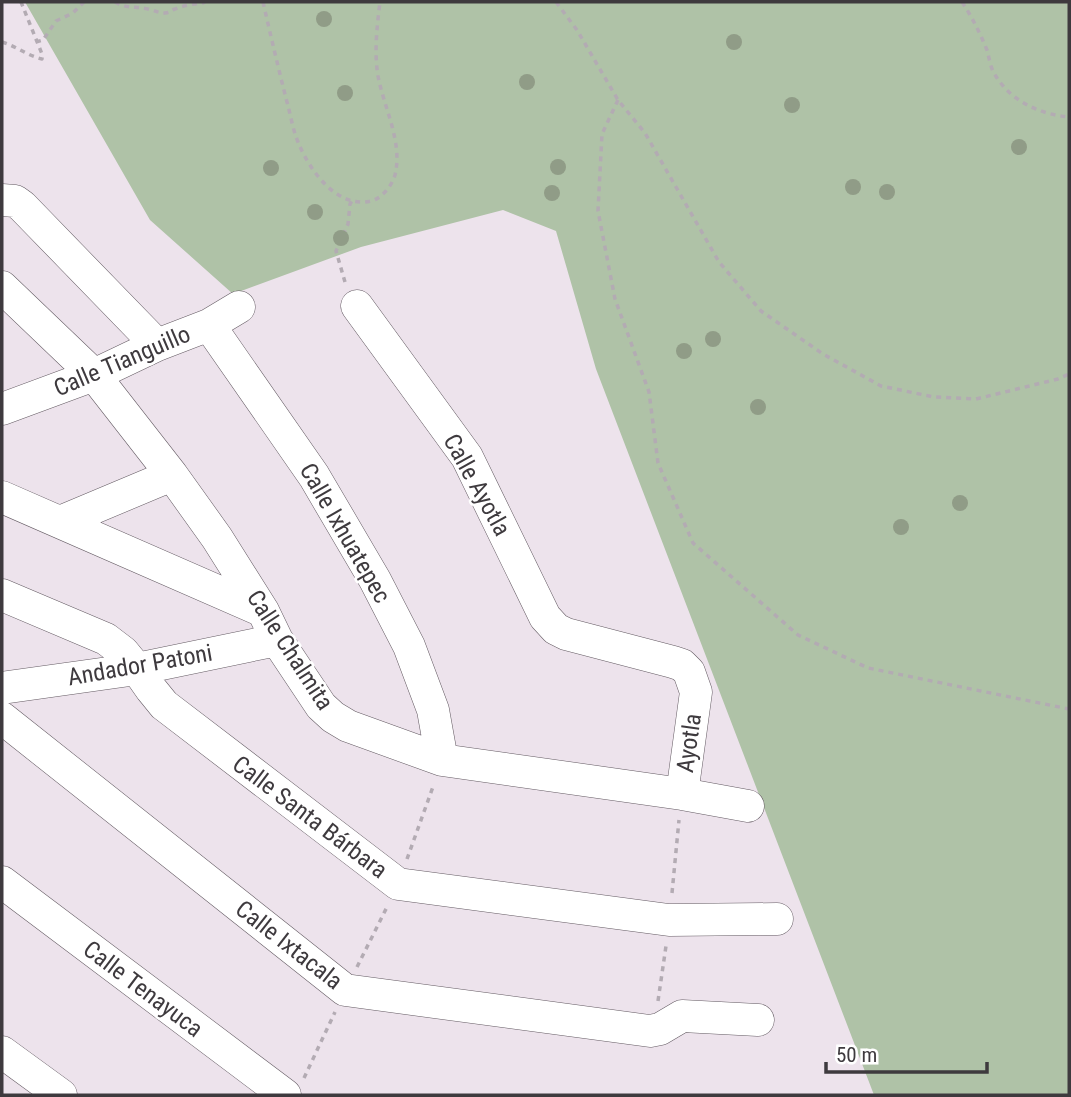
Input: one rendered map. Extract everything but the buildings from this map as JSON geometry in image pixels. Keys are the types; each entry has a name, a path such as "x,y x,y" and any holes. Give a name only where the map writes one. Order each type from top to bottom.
{"street":[{"path":"8,200 157,345"},
{"name":"Calle Chalmita","path":"2,287 94,375 172,475 217,538 263,611 277,640 321,706 333,717 348,726 442,760 748,806"},
{"name":"Calle Ayotla","path":"357,306 467,457 545,617 556,629 566,634 682,665 689,672 696,692"},
{"name":"Calle Tianguillo","path":"2,409 94,375 157,345 209,325 239,307"},
{"name":"Calle Ixhuatepec","path":"209,325 314,476 374,580 409,646 433,710 442,760"},
{"path":"60,522 172,475"},
{"path":"2,497 263,611"},
{"name":"Calle Santa Bárbara","path":"2,595 106,639 123,652 164,705 398,884 669,920 777,919"},
{"name":"Andador Patoni","path":"2,688 137,668 277,640"},
{"name":"Ayotla","path":"682,794 696,692"},
{"name":"Calle Ixtacala","path":"2,718 345,990 650,1031 660,1029 682,1016 758,1020"},
{"name":"Calle Tenayuca","path":"2,882 285,1095"},
{"path":"2,1052 61,1095"}],"path":[{"path":"2,42 42,59 21,2"},
{"path":"36,42 43,40 56,21 73,13 84,2"},
{"path":"115,2 131,8 168,13 205,2"},
{"path":"263,2 297,140 309,164 324,183 341,196 352,201 366,202 383,195 394,178 398,159 378,75 377,31 380,2"},
{"path":"556,2 618,100 645,133 719,262 761,311 823,355 881,386 934,397 976,399 1069,374"},
{"path":"962,2 971,15 993,71 1011,95 1037,110 1069,117"},
{"path":"618,100 602,134 598,211 615,299 649,392 658,463 693,543 798,635 868,668 1069,709"},
{"path":"352,201 348,224 336,251 343,278 357,306"},
{"path":"398,884 442,760"}],"green space":[{"path":"25,2 1069,2 1069,1095 874,1095 596,369 556,231 503,210 361,247 233,294 150,220"}]}
